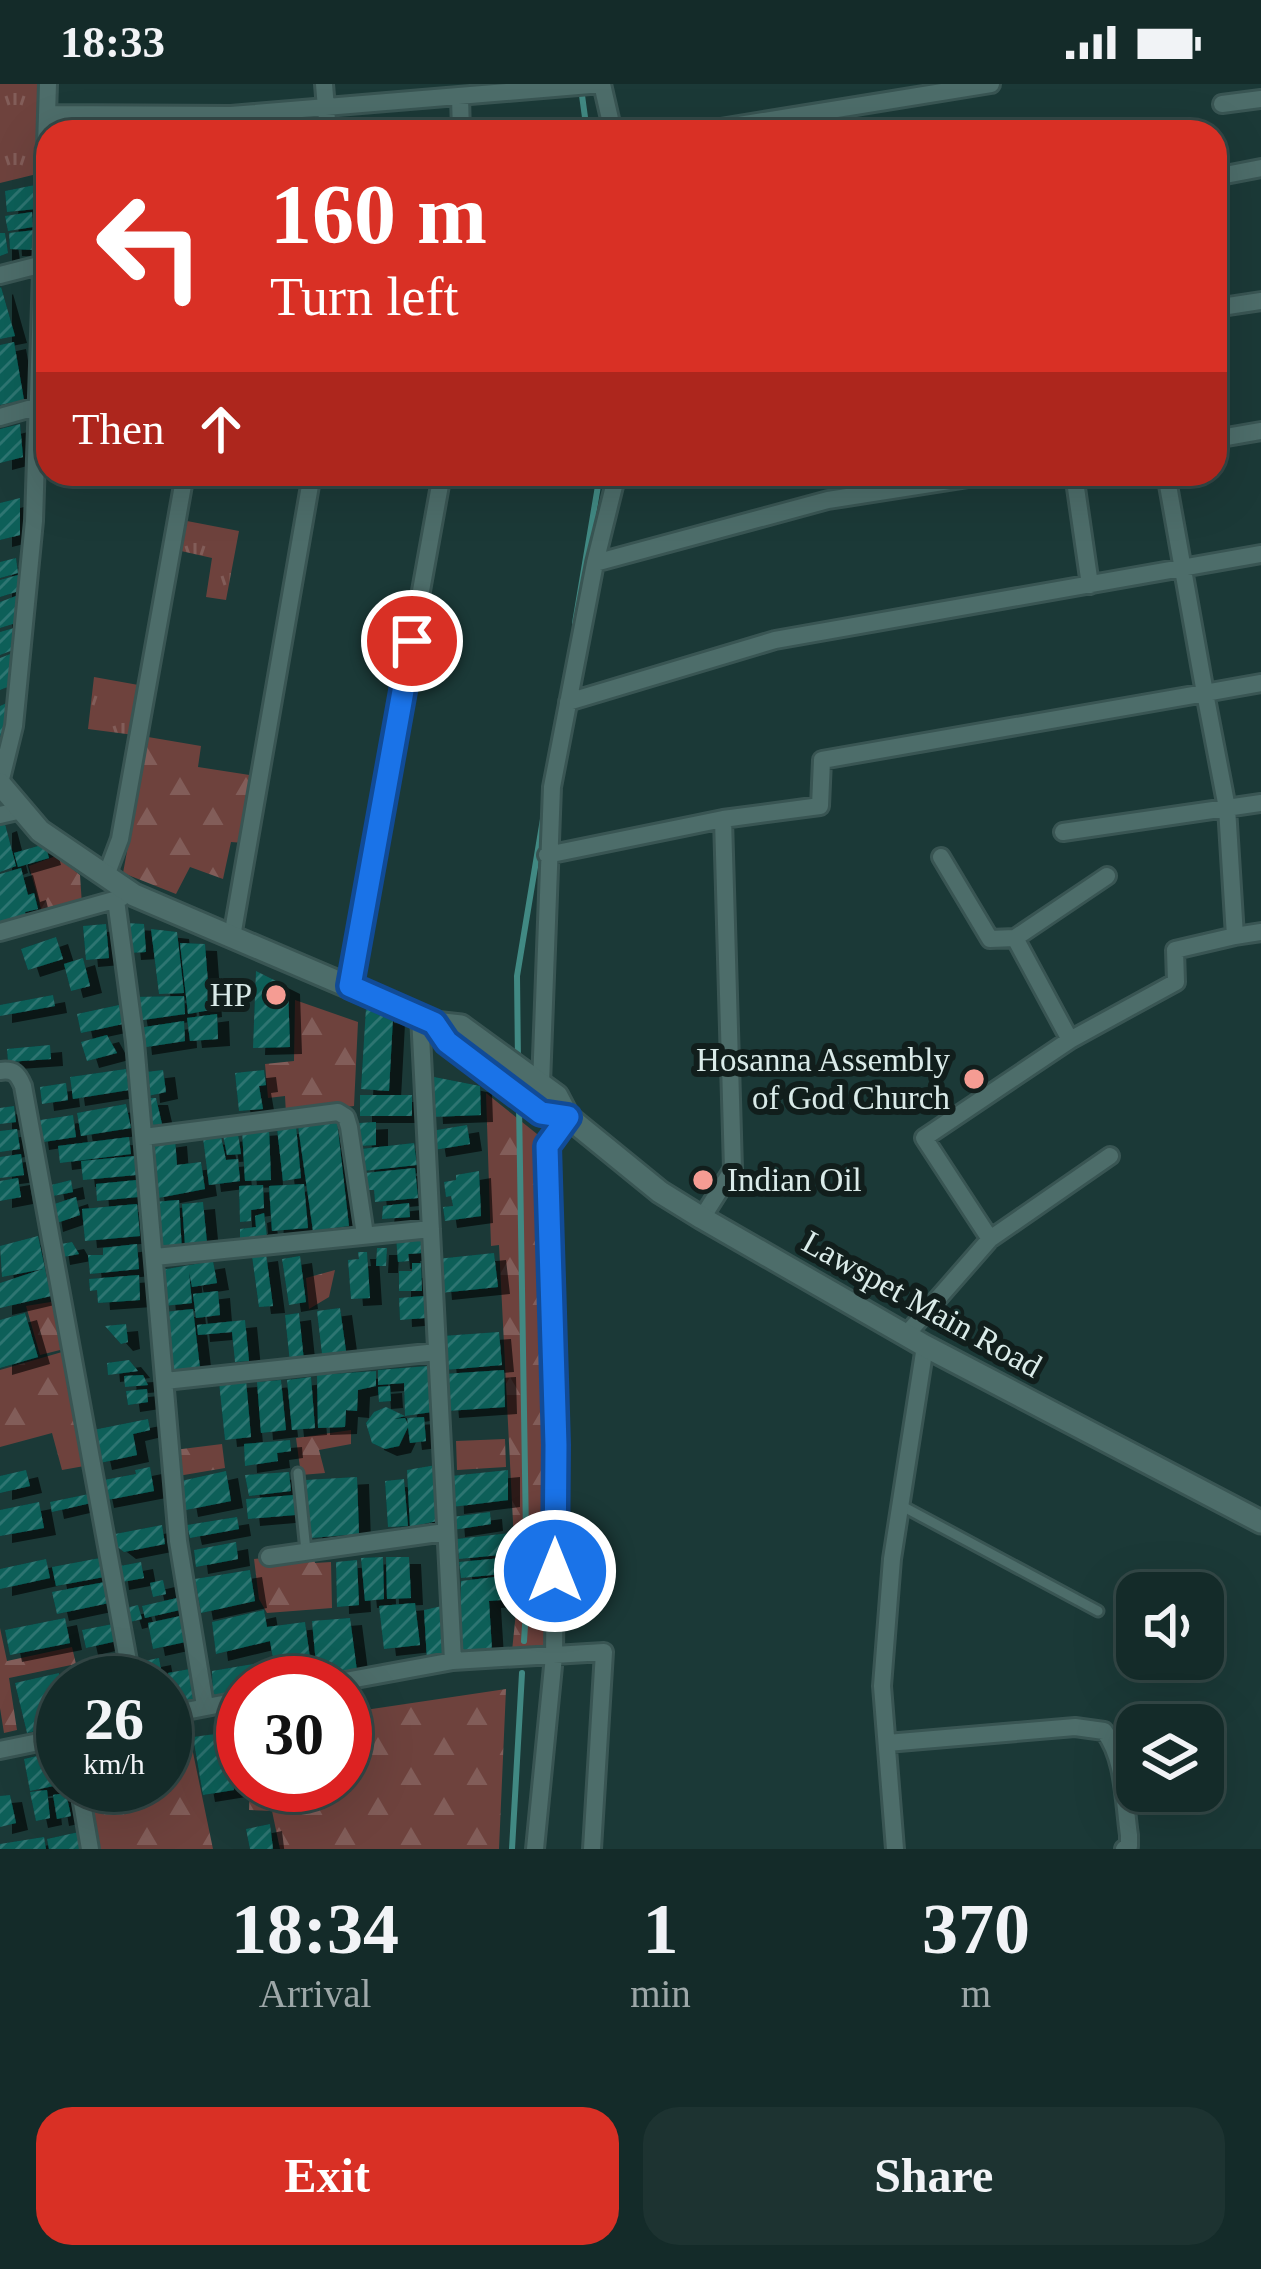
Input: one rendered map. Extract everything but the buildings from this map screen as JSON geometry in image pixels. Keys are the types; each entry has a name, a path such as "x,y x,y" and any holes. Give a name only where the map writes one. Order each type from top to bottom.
{"street":[{"path":"47,120 48,84"},
{"path":"324,84 327,120"},
{"path":"47,114 231,115 602,84 610,120"},
{"path":"770,120 991,84"},
{"path":"460,97 461,120"},
{"path":"1222,104 1261,99"},
{"path":"1227,175 1261,168"},
{"path":"0,275 36,266"},
{"path":"1227,306 1261,301"},
{"path":"0,418 36,407"},
{"path":"1227,437 1261,430"},
{"path":"36,475 14,726 0,783 11,813 106,876 125,897 427,1020 460,1026 557,1096 568,1117"},
{"path":"106,876 120,839 183,486"},
{"path":"232,937 310,486"},
{"path":"350,986 440,486"},
{"path":"541,1084 552,788 614,486"},
{"path":"596,563 828,500 917,486"},
{"path":"1076,486 1090,585"},
{"path":"1168,486 1227,808 1235,936"},
{"path":"568,702 775,640 1261,554"},
{"path":"548,855 723,819 820,806 822,760 1261,683"},
{"path":"1063,832 1261,803"},
{"path":"701,1218 733,1169 723,819"},
{"path":"941,857 990,939 1015,938 1106,876"},
{"path":"0,932 125,897"},
{"path":"125,897 178,1541 205,1706"},
{"path":"990,1238 925,1138 1070,1040 1176,982 1175,950 1261,932"},
{"path":"1015,938 1070,1040"},
{"path":"427,1020 447,1042 541,1113 568,1117"},
{"path":"427,1020 431,1229 453,1661"},
{"path":"0,1071 19,1075 23,1086 127,1656"},
{"path":"144,1136 338,1112 350,1127 365,1235"},
{"path":"535,1849 554,1656 556,1445 547,1146 568,1117"},
{"name":"Lawspet Main Road","path":"568,1117 660,1192 701,1218 916,1341 1261,1522"},
{"path":"895,1849 882,1686 916,1341 990,1238 1110,1156"},
{"path":"155,1257 431,1229"},
{"path":"165,1381 437,1352"},
{"path":"268,1557 445,1532"},
{"path":"372,1676 453,1661 604,1652 592,1849"},
{"path":"192,1709 216,1704"},
{"path":"886,1743 1075,1726 1104,1731 1118,1762 1130,1835 1124,1849"},
{"path":"0,1750 36,1743"},
{"path":"84,1812 90,1849"}],"lane":[{"path":"298,1473 307,1551"},
{"path":"900,1505 1098,1611"}],"green space":[{"path":"0,84 48,84 47,120 36,120 36,174 0,183"},
{"path":"187,521 239,531 226,600 206,597 212,558 181,551"},
{"path":"94,677 144,686 134,735 88,729"},
{"path":"148,737 201,746 198,767 256,776 245,843 231,842 223,879 190,867 176,894 123,873"},
{"path":"56,856 80,875 82,905 43,916 29,866"},
{"path":"295,1000 358,1022 354,1106 286,1114 285,1096 268,1098 265,1064 294,1061"},
{"path":"486,1093 542,1138 550,1649 512,1651 517,1602 499,1245 491,1246"},
{"path":"335,1270 329,1297 309,1309 306,1278"},
{"path":"57,1301 68,1348 40,1355 26,1306"},
{"path":"69,1350 90,1465 62,1470 52,1433 0,1447 0,1370"},
{"path":"351,1430 351,1444 319,1450 325,1473 301,1475 296,1438"},
{"path":"505,1439 506,1467 457,1470 456,1441"},
{"path":"222,1444 225,1468 178,1476 174,1450"},
{"path":"313,1553 315,1563 331,1562 332,1608 267,1613 259,1599 254,1559"},
{"path":"0,1628 7,1661 72,1647 74,1656 36,1656 36,1672 9,1678 17,1730 4,1733"},
{"path":"506,1689 499,1849 280,1849 272,1812 372,1812 372,1709"},
{"path":"192,1748 213,1849 96,1849 90,1812 192,1812"}],"waterway":[{"path":"581,88 585,120"},
{"path":"575,623 598,486"},
{"path":"518,1062 517,976 544,813"},
{"path":"519,1105 524,1641"},
{"path":"512,1849 522,1673"}],"place":[{"name":"HP","path":"276,995"},
{"name":"Hosanna Assembly of God Church","path":"974,1079"},
{"name":"Indian Oil","path":"703,1180"}],"route":[{"path":"412,641 350,986 434,1023 447,1042 541,1113 568,1117 547,1146 555,1571"}]}
